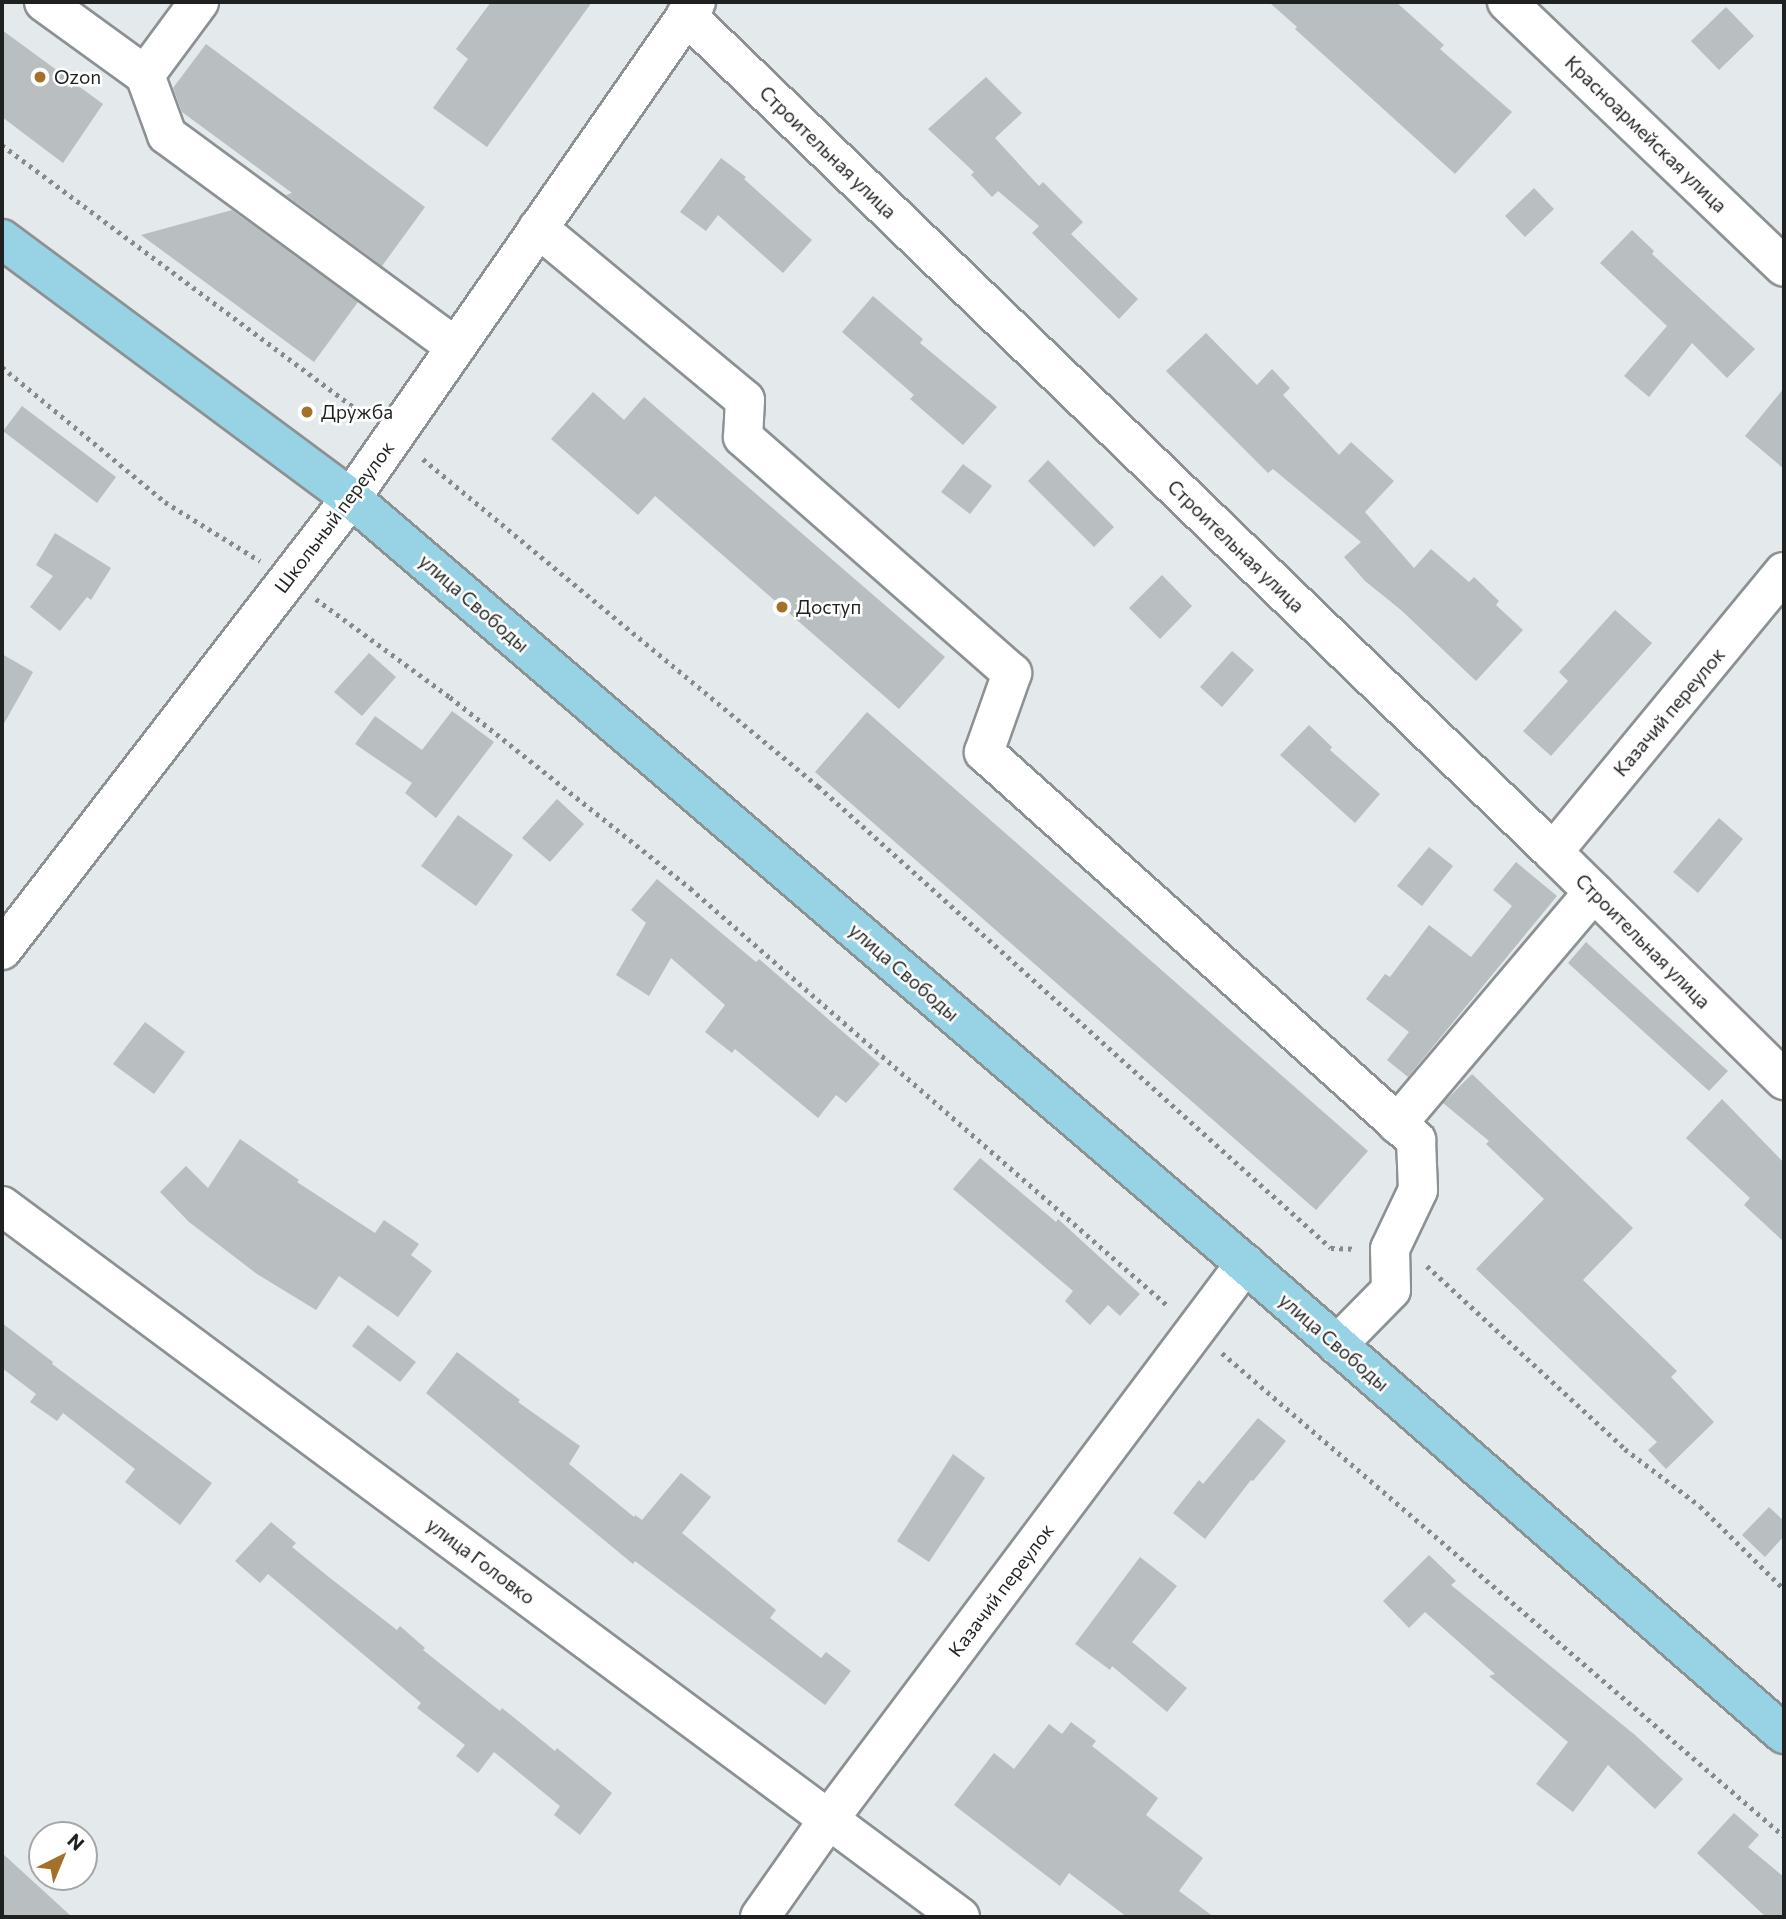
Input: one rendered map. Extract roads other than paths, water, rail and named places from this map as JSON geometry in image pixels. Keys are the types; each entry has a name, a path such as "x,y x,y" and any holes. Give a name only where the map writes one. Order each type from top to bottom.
{"main road":[{"name":"улица Свободы","path":"2,239 351,498 1245,1264 1784,1734"}],"street":[{"path":"44,2 145,75 167,135 456,346"},
{"path":"145,75 199,2"},
{"name":"Красноармейская улица","path":"1507,2 1784,267"},
{"name":"Школьный переулок","path":"2,950 351,498 691,8"},
{"name":"Строительная улица","path":"691,8 1784,1080"},
{"path":"538,228 744,400 743,437 1012,673 984,752 1416,1140 1418,1190 1390,1249 1391,1290 1337,1345"},
{"name":"Казачий переулок","path":"1553,852 1784,572"},
{"path":"1397,1124 1594,892"},
{"name":"улица Головко","path":"2,1206 960,1917"},
{"name":"Казачий переулок","path":"760,1917 829,1819 1245,1264"}],"place":[{"name":"Ozon","path":"40,77"},
{"name":"Дружба","path":"307,412"},
{"name":"Доступ","path":"782,607"}]}
